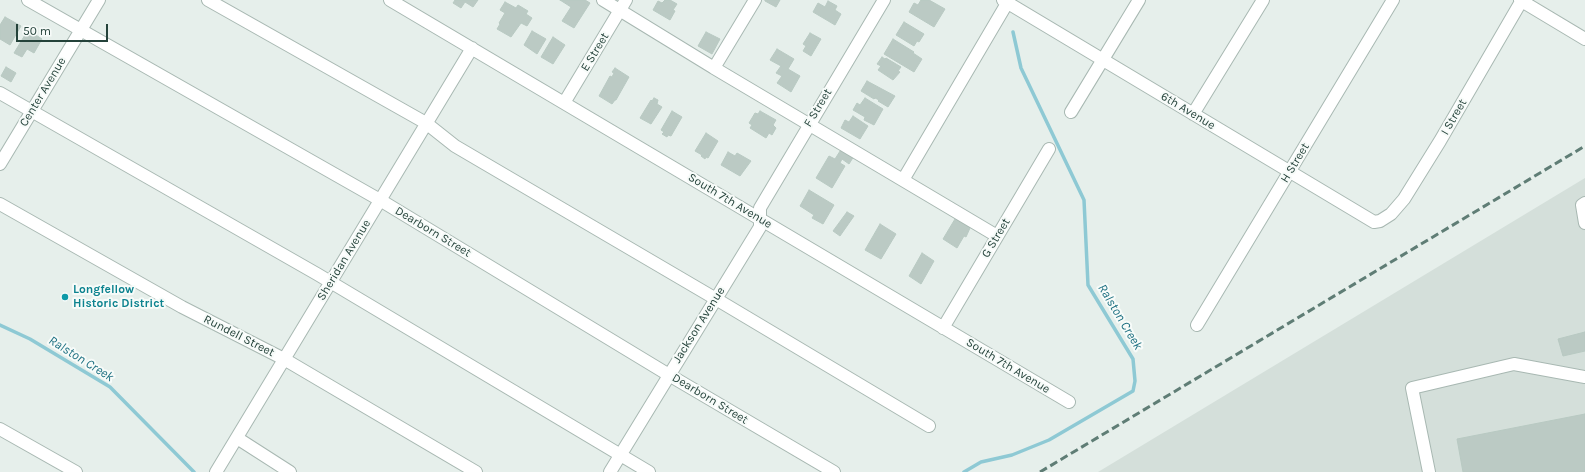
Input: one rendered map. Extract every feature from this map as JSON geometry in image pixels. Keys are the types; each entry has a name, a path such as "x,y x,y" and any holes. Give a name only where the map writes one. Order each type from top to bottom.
{"street":[{"name":"Dearborn Street","path":"28,0 380,200 834,472"},
{"name":"Center Avenue","path":"0,164 99,0"},
{"path":"208,0 426,123 455,146 716,298 929,426"},
{"name":"South 7th Avenue","path":"390,0 1069,402"},
{"path":"603,0 623,5 714,68 997,236"},
{"path":"714,68 755,0"},
{"name":"F Street","path":"759,219 760,208 884,0"},
{"path":"1071,112 1139,0"},
{"path":"1193,114 1263,0"},
{"name":"H Street","path":"1197,325 1393,0"},
{"path":"1521,0 1585,39"},
{"name":"I Street","path":"1374,222 1380,221 1391,214 1404,199 1440,141 1521,0"},
{"path":"902,180 1007,1"},
{"name":"6th Avenue","path":"1007,1 1374,222"},
{"name":"E Street","path":"564,103 623,5"},
{"name":"Sheridan Avenue","path":"216,472 472,48"},
{"path":"0,93 330,282 649,472"},
{"name":"G Street","path":"943,328 1049,149"},
{"path":"1585,203 1582,205 1585,223"},
{"name":"Rundell Street","path":"0,204 182,307 284,359 476,472"},
{"name":"Jackson Avenue","path":"610,472 760,227 759,219"},
{"path":"1429,472 1412,388 1514,364 1585,378"},
{"path":"0,429 76,472"},
{"path":"237,438 290,472"}],"shaded area":[{"path":"1585,178 1585,472 1098,472"}],"building":[{"path":"455,0 478,0 473,7 465,2 461,8 453,3"},
{"path":"560,0 585,0 590,3 574,28 562,21 571,7"},
{"path":"665,0 670,0 677,4 673,10 675,11 670,20 653,10 658,1 662,3"},
{"path":"765,0 780,0 776,7"},
{"path":"921,0 929,0 945,9 934,27 909,12 914,3 918,5"},
{"path":"828,1 837,6 835,10 841,14 835,25 813,12 818,3 825,7"},
{"path":"505,2 516,8 518,5 528,11 526,14 532,18 527,26 521,23 511,37 497,29 505,13 500,10"},
{"path":"5,17 21,26 10,45 0,39 0,25"},
{"path":"904,22 924,34 919,42 917,41 914,46 896,35"},
{"path":"28,30 42,39 34,53 27,49 22,57 14,53"},
{"path":"532,31 546,39 537,54 524,45"},
{"path":"706,32 720,39 712,54 698,46"},
{"path":"810,33 821,39 811,56 803,51 806,46 803,44"},
{"path":"553,37 565,45 553,64 541,57"},
{"path":"893,39 914,52 913,53 922,59 914,72 884,54"},
{"path":"777,49 794,59 788,69 800,76 791,92 777,83 782,76 776,73 781,66 770,60"},
{"path":"882,57 901,67 898,71 900,72 893,80 878,70 881,66 877,64"},
{"path":"6,67 16,73 11,82 1,76"},
{"path":"615,68 629,77 616,100 612,104 599,96 610,76 612,77 614,73 612,72"},
{"path":"867,81 895,96 888,107 878,101 879,100 874,99 861,91"},
{"path":"654,98 658,100 657,104 662,107 651,124 640,118 651,100 652,101"},
{"path":"865,98 883,109 874,125 864,120 865,117 853,110 857,103 860,105"},
{"path":"672,111 682,117 671,136 668,135 667,137 662,134 664,132 661,130"},
{"path":"760,111 776,120 773,125 776,128 772,135 769,133 766,138 750,128 752,125 749,123 755,113 758,114"},
{"path":"853,116 868,126 860,139 841,128 845,120 849,122"},
{"path":"706,133 718,141 708,158 706,157 705,159 701,156 702,155 695,151"},
{"path":"842,148 854,156 849,164 842,159 840,163 845,166 832,188 816,178 829,156 835,159"},
{"path":"728,152 735,156 737,153 751,161 740,176 721,165"},
{"path":"809,190 834,205 823,224 812,218 814,215 800,206"},
{"path":"847,212 854,216 840,236 833,231"},
{"path":"955,219 970,228 966,237 964,236 957,248 943,239"},
{"path":"880,224 896,234 881,259 865,250"},
{"path":"922,253 934,261 921,284 909,276"},
{"path":"1585,332 1585,351 1563,356 1558,339"},
{"path":"1585,414 1585,472 1463,472 1457,439"}],"waterway":[{"name":"Ralston Creek","path":"964,472 981,462 1012,455 1049,440 1133,391 1135,381 1133,359 1088,285 1084,200 1021,68 1013,32"},
{"name":"Ralston Creek","path":"0,325 30,339 110,387 194,472"}],"railway":[{"path":"1040,472 1585,146"}],"place":[{"name":"Longfellow Historic District","path":"65,297"}]}
